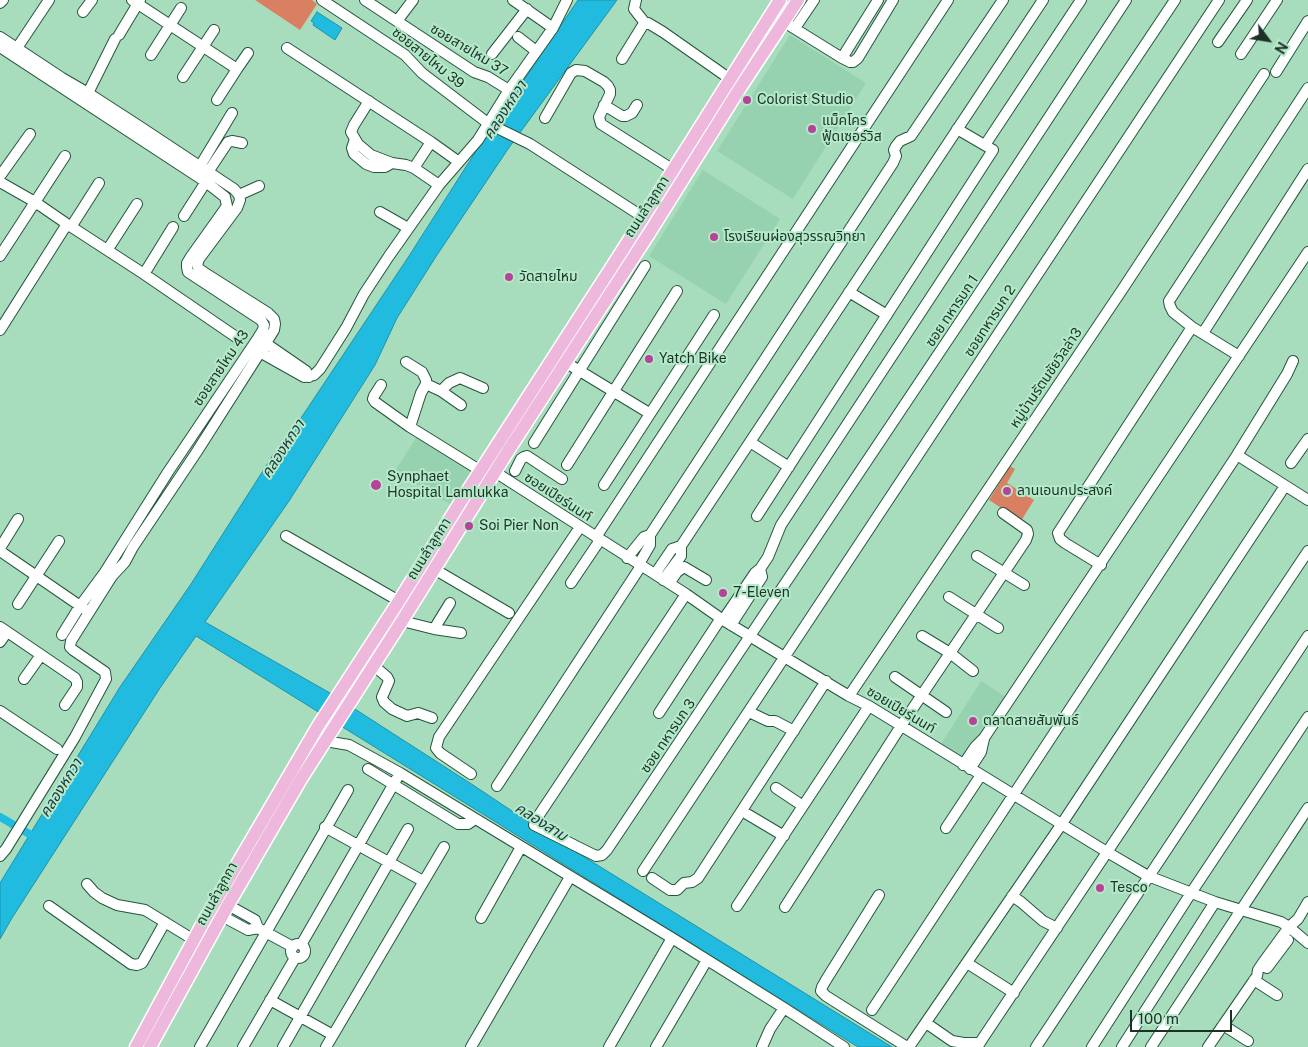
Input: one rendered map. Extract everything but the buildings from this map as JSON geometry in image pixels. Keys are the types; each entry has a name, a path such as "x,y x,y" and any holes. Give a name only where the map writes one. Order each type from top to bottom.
{"main road":[{"name":"ถนนลำลูกกา","path":"150,1047 225,910 301,779 565,362 581,325 643,217 780,0"},
{"name":"ถนนลำลูกกา","path":"136,1047 194,940 339,692 399,601 481,470 581,325 650,232 740,88 790,25 798,0"}],"street":[{"path":"0,3 3,0"},
{"path":"17,48 49,0"},
{"path":"83,12 92,0"},
{"name":"ซอยสายไหม 39","path":"322,0 405,55 422,73 491,125 530,144 643,217"},
{"name":"ซอยสายไหม 37","path":"365,0 474,72 488,77 509,90"},
{"path":"397,21 413,0"},
{"path":"513,0 553,28"},
{"path":"259,345 306,371 309,376 314,375 320,369 346,328 364,294 408,228 439,185 491,125 509,90 553,28 567,0"},
{"path":"636,0 634,9 645,23 653,25 730,79"},
{"path":"814,0 790,25 850,62 856,61 893,0"},
{"path":"842,58 878,0"},
{"path":"571,583 948,0"},
{"path":"497,786 640,565 650,545 650,535 893,163 896,156 894,150 896,146 900,141 910,136 1003,0"},
{"path":"662,580 672,549 681,546 1043,0"},
{"path":"985,145 1081,0"},
{"path":"658,714 725,621 755,572 760,569 768,557 781,525 1126,0"},
{"name":"ซอย ทหารบก 1","path":"751,637 1175,0"},
{"name":"ซอยทหารบก 2","path":"643,870 1219,0"},
{"path":"1218,42 1246,0"},
{"path":"1241,54 1277,0"},
{"path":"88,93 137,1 237,69"},
{"path":"151,55 181,8"},
{"path":"492,54 527,9"},
{"path":"866,19 877,26"},
{"path":"1276,72 1308,21"},
{"path":"622,59 645,23"},
{"path":"183,78 214,30"},
{"path":"0,37 88,93 206,174 234,189 240,195 237,208 199,259 197,265 205,274 274,318 275,324 274,330 259,345 196,453 125,562 108,574 84,609 62,636"},
{"path":"518,38 536,51"},
{"name":"ซอยสายไหม 43","path":"0,47 206,174 225,197 227,206 187,263 188,272 261,320 264,324 259,345"},
{"path":"287,48 459,162"},
{"path":"217,100 248,53"},
{"path":"545,118 571,73 576,70 585,71 608,86 610,90 610,94 599,116 601,124 672,170"},
{"name":"หมู่บ้านรัตนชัยวิลล่า3","path":"849,696 1117,298 1264,74"},
{"path":"1239,356 1192,327 1173,312 1169,301 1308,88"},
{"path":"369,101 351,132 358,144 371,155 392,163 414,168 439,185"},
{"path":"604,105 622,116 632,113 637,105"},
{"path":"184,216 206,174 232,113"},
{"path":"757,516 993,150 957,128"},
{"path":"0,176 30,134"},
{"path":"206,174 228,142 232,141 242,144"},
{"path":"414,168 431,142"},
{"path":"0,256 65,156"},
{"path":"1203,333 1308,169"},
{"path":"0,182 108,249 239,339"},
{"path":"0,330 99,183"},
{"path":"240,195 259,186"},
{"path":"108,249 137,204"},
{"path":"380,212 408,228"},
{"path":"144,274 173,227"},
{"path":"966,767 975,747 984,738 1101,565 1308,252"},
{"path":"534,444 645,266"},
{"path":"567,465 676,291"},
{"path":"849,292 887,315"},
{"path":"604,485 714,315"},
{"path":"1101,565 1065,543 1060,539 1058,533 1192,327"},
{"path":"872,1010 1237,454 1287,374 1293,361"},
{"path":"406,362 422,372 426,380 410,427"},
{"path":"565,362 649,413"},
{"path":"441,391 449,383 460,378 482,388"},
{"path":"426,384 441,391 461,405"},
{"path":"381,385 373,399 410,427 481,470"},
{"path":"1291,463 1308,439"},
{"path":"750,442 789,467"},
{"path":"508,451 521,459"},
{"path":"1237,454 1308,500"},
{"path":"515,470 521,459 530,457 562,479"},
{"name":"ซอยเปียร์นนท์","path":"495,472 783,657 869,706 1061,825 1148,876 1215,902 1275,920 1292,929 1308,943"},
{"path":"880,895 821,991 826,996 912,1046 1285,486"},
{"path":"785,907 901,726 1026,540 1028,534 1025,527 1003,512"},
{"path":"18,519 0,550 84,609"},
{"path":"471,774 440,753 436,748 439,737 580,527"},
{"path":"628,558 644,537 650,535"},
{"path":"286,536 399,601"},
{"path":"18,604 59,541"},
{"path":"926,1023 950,1044 978,1045 1308,551"},
{"path":"977,556 1024,585"},
{"path":"662,580 684,567 706,580"},
{"path":"434,568 509,613"},
{"name":"ซอย ทหารบก 3","path":"686,594 534,825 596,856 602,855 751,637"},
{"path":"949,597 998,628"},
{"path":"434,629 450,603"},
{"path":"3,852 75,737 106,678 105,672 70,647 84,609"},
{"path":"402,621 434,629 462,633"},
{"path":"0,642 4,629 75,678 77,687 64,705"},
{"path":"922,636 950,653 973,671"},
{"path":"1036,1047 1308,636"},
{"path":"24,680 41,655"},
{"path":"373,665 389,681 382,697 384,702 392,709 407,716 418,713 432,718"},
{"path":"895,677 946,712"},
{"path":"652,878 670,890 677,890 684,883 692,882 698,878 826,681"},
{"path":"737,906 869,706"},
{"path":"0,711 57,748"},
{"path":"749,712 768,721 775,721 794,731"},
{"path":"1092,1047 1191,893 1308,717"},
{"path":"327,737 349,745 400,773 672,938 844,1047"},
{"path":"368,769 458,824 468,824 475,819"},
{"path":"297,946 400,773"},
{"path":"946,828 981,776"},
{"path":"776,788 803,806"},
{"path":"200,1047 262,930 348,790"},
{"path":"1151,1047 1308,808"},
{"path":"747,814 784,836"},
{"path":"326,827 423,881"},
{"path":"283,1047 408,829"},
{"path":"326,1047 444,847"},
{"path":"482,918 521,847"},
{"path":"471,1047 570,877"},
{"path":"87,884 102,898 117,905 145,910 194,940"},
{"path":"1012,896 1022,902 1043,921 1056,928"},
{"path":"1122,1047 1215,902"},
{"path":"1208,1047 1255,978 1258,970 1292,929 1308,902"},
{"path":"49,906 131,964 137,965 142,963 165,922"},
{"path":"225,910 255,920 262,930 305,950 304,956 295,958 242,1047"},
{"path":"608,1047 672,938"},
{"path":"656,1047 707,960"},
{"path":"967,963 1014,992"},
{"path":"1255,978 1277,995"},
{"path":"270,1000 333,1035"},
{"path":"762,1047 770,1029 784,1008"},
{"path":"1223,1025 1248,1041"}],"shaded area":[{"path":"255,0 312,0 317,4 300,30"},
{"path":"790,35 866,83 793,199 717,151"},
{"name":"โรงเรียนผ่องสุวรรณวิทยา","path":"703,170 780,219 726,304 649,256"},
{"path":"418,435 476,470 453,506 395,471"},
{"name":"ลานเอนกประสงค์","path":"1010,466 1015,469 1007,483 1034,500 1021,521 989,500"},
{"name":"ตลาดสายสัมพันธ์","path":"981,681 1006,697 966,760 941,744"}],"water":[{"name":"คลองหกวา","path":"578,0 617,0 508,149 437,255 397,318 375,365 289,501 205,622 330,693 539,829 892,1047 858,1047 196,636 160,688 0,939 0,883 120,687 191,584 273,455 299,421 409,256 478,148"},
{"path":"317,12 342,28 335,40 313,25 314,23 311,21"}],"waterway":[{"path":"0,817 38,839"}],"place":[{"name":"Colorist Studio","path":"747,100"},
{"name":"แม็คโคร ฟู้ดเซอร์วิส","path":"812,129"},
{"name":"โรงเรียนผ่องสุวรรณวิทยา","path":"714,237"},
{"name":"วัดสายไหม","path":"509,277"},
{"name":"Yatch Bike","path":"649,359"},
{"name":"Synphaet Hospital Lamlukka","path":"376,485"},
{"name":"ลานเอนกประสงค์","path":"1007,491"},
{"name":"Soi Pier Non","path":"469,526"},
{"name":"7-Eleven","path":"723,593"},
{"name":"ตลาดสายสัมพันธ์","path":"973,721"},
{"name":"Tesco","path":"1100,888"}],"water label":[{"name":"คลองสาม","path":"541,822"}]}
